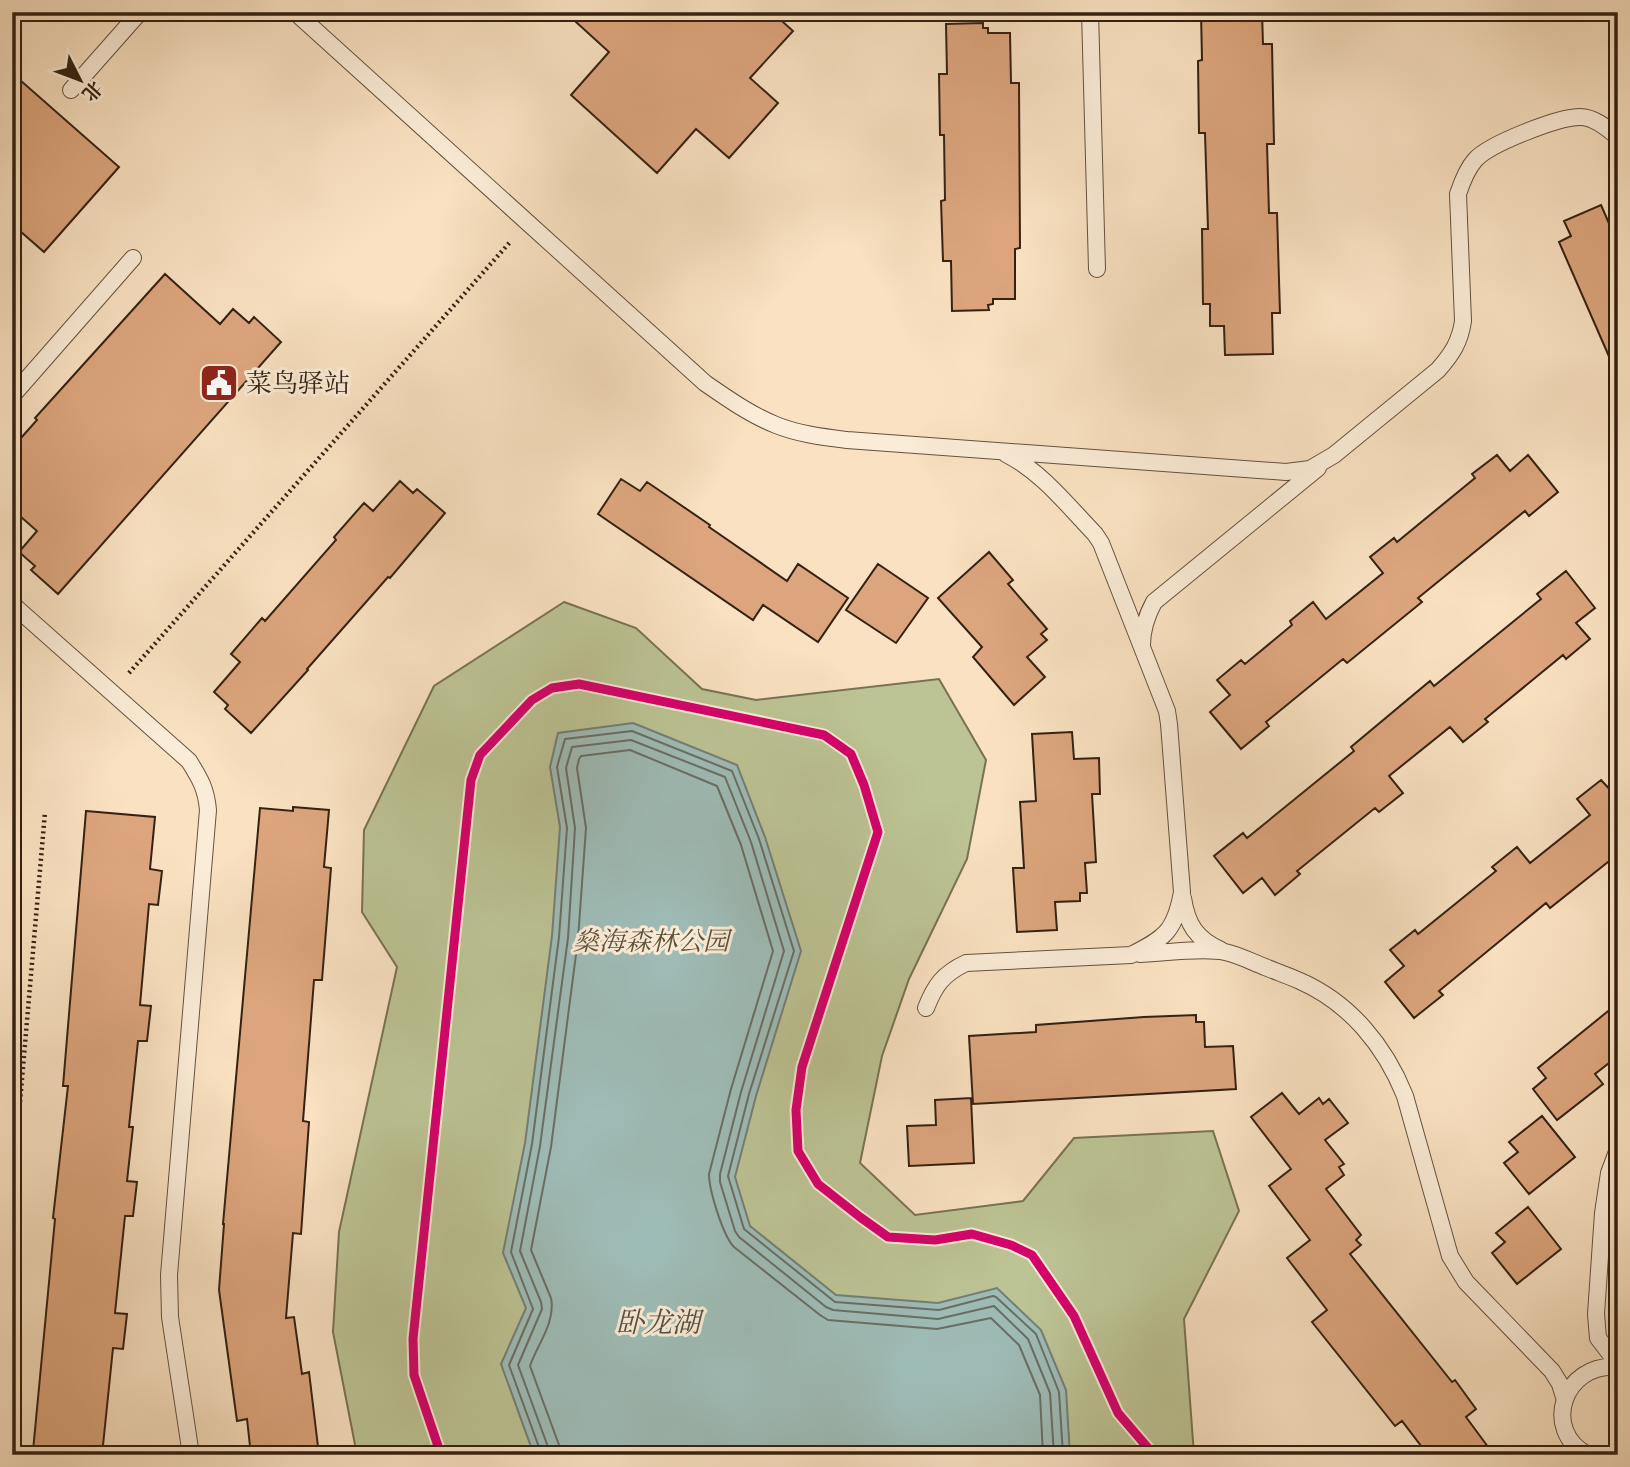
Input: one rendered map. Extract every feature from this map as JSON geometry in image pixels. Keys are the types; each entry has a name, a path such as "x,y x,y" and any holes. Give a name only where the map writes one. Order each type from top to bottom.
{"lane":[{"path":"71,90 140,12"},
{"path":"295,12 705,383 740,407 778,426 836,439 1286,472 1310,469 1334,455"},
{"path":"1080,12 1091,36"},
{"path":"1090,12 1097,269"},
{"path":"1142,649 1142,634 1154,602 1438,370 1451,355 1461,337 1463,321 1458,194 1465,175 1475,160 1489,148 1557,120 1582,117 1604,125 1618,136"},
{"path":"12,396 133,258"},
{"path":"1001,452 1035,471 1095,534 1101,544 1167,710 1182,892 1189,923 1196,933 1225,952 1302,981 1319,991 1341,1006 1371,1035 1396,1074 1405,1096 1453,1262 1466,1282 1552,1371 1565,1400"},
{"path":"12,604 189,761 203,784 208,810 169,1275 170,1317 191,1455"},
{"path":"1131,955 1165,935 1173,924 1182,892"},
{"path":"926,1008 939,981 951,970 966,963 1211,950 1225,952"},
{"path":"1618,1149 1609,1173 1603,1213 1596,1314 1598,1338 1618,1366"},
{"path":"1585,1454 1572,1442 1565,1429 1562,1414 1565,1400 1571,1386 1581,1376 1593,1369 1618,1366"}],"path":[{"path":"111,693 527,222"},
{"path":"12,1195 45,812"}],"green space":[{"name":"燊海森林公园","path":"564,602 636,628 702,689 756,700 939,679 986,760 967,859 909,979 882,1056 860,1163 915,1215 1023,1201 1074,1138 1213,1131 1239,1211 1184,1319 1194,1455 357,1455 333,1332 339,1232 397,967 362,912 364,830 434,686"}],"water":[{"name":"卧龙湖","path":"633,723 737,765 765,837 801,951 756,1096 735,1177 750,1226 836,1295 938,1303 997,1288 1041,1330 1066,1390 1070,1455 534,1455 501,1364 526,1308 503,1253 525,1143 552,936 560,827 550,767 558,733"}],"building":[{"path":"565,12 772,12 793,31 750,78 778,103 729,158 696,129 657,173 571,95 609,52"},
{"path":"1201,12 1262,12 1263,44 1272,44 1274,144 1267,144 1269,213 1277,213 1280,313 1272,313 1273,354 1225,355 1224,326 1210,326 1210,304 1203,304 1202,229 1208,229 1205,133 1199,133 1198,61 1202,60"},
{"path":"983,23 983,28 988,28 988,33 1010,33 1011,83 1019,83 1020,248 1015,249 1015,299 993,299 993,304 988,305 989,310 952,311 951,261 943,261 941,201 945,200 944,135 940,135 939,74 947,74 946,24"},
{"path":"12,73 119,167 44,252 12,224"},
{"path":"1601,205 1618,244 1618,377 1559,242 1571,236 1564,221"},
{"path":"165,274 220,324 233,309 249,323 254,317 281,342 58,594 31,570 35,566 19,552 37,531 12,509 12,448 37,420 35,418"},
{"path":"1497,455 1510,471 1528,455 1558,492 1529,516 1525,511 1418,598 1422,602 1347,663 1343,659 1266,722 1269,726 1241,749 1210,712 1230,695 1217,680 1241,660 1245,664 1292,625 1290,621 1313,602 1326,619 1383,573 1370,557 1394,538 1397,542 1475,478 1472,474"},
{"path":"621,479 640,491 647,482 787,581 798,564 848,598 818,642 763,605 753,620 598,514"},
{"path":"400,481 413,493 417,489 445,513 251,733 225,709 228,705 214,692 240,662 231,654 262,618 265,621 336,540 334,537 364,503 373,511"},
{"path":"989,552 1013,580 1008,584 1047,629 1041,634 1047,640 1027,657 1045,677 1014,705 973,657 982,647 938,598"},
{"path":"878,564 928,598 896,643 846,610"},
{"path":"1566,571 1595,608 1576,623 1590,639 1566,659 1563,655 1485,719 1488,722 1463,742 1450,727 1389,776 1403,793 1379,812 1375,808 1297,871 1300,874 1275,895 1262,878 1243,893 1214,856 1243,833 1247,838 1354,751 1351,747 1430,681 1434,686 1541,599 1537,594"},
{"path":"1072,732 1074,759 1099,758 1100,794 1092,794 1096,862 1085,863 1087,893 1080,893 1080,901 1055,902 1057,930 1017,932 1013,868 1024,868 1020,802 1036,801 1032,734"},
{"path":"1601,780 1615,795 1618,792 1618,854 1550,908 1546,903 1439,991 1443,995 1414,1018 1385,982 1404,966 1390,950 1415,930 1418,934 1496,871 1492,867 1517,847 1530,863 1590,815 1577,799"},
{"path":"293,807 329,810 324,867 331,868 322,980 314,980 303,1121 309,1122 301,1234 293,1233 286,1318 294,1317 302,1374 309,1372 319,1455 251,1455 247,1419 237,1421 219,1290 223,1224 260,808 293,811"},
{"path":"86,811 155,817 150,869 162,871 158,905 149,904 140,1005 151,1006 147,1041 138,1041 129,1127 133,1127 127,1181 137,1182 133,1216 125,1216 115,1313 127,1314 123,1349 113,1348 102,1455 38,1455 38,1451 33,1451 53,1218 68,1086 63,1086"},
{"path":"1618,1003 1618,1056 1595,1074 1603,1084 1557,1120 1533,1089 1546,1078 1538,1068"},
{"path":"1196,1015 1196,1022 1204,1022 1205,1047 1233,1046 1236,1089 973,1104 969,1036 1036,1032 1036,1025"},
{"path":"1282,1093 1299,1114 1319,1098 1323,1104 1329,1099 1348,1123 1325,1140 1344,1164 1339,1167 1344,1175 1326,1189 1361,1235 1356,1240 1361,1245 1350,1254 1476,1409 1466,1417 1494,1455 1428,1455 1402,1421 1395,1426 1312,1322 1327,1310 1287,1258 1310,1240 1269,1186 1291,1169 1251,1117"},
{"path":"971,1098 974,1163 909,1166 907,1126 936,1125 935,1100"},
{"path":"1542,1116 1575,1157 1529,1194 1504,1163 1518,1152 1509,1142"},
{"path":"1528,1207 1561,1249 1517,1284 1492,1253 1505,1242 1496,1233"}],"cycle path":[{"path":"441,1455 414,1375 413,1339 471,780 480,755 532,700 552,688 579,684 824,735 851,754 864,785 878,832 802,1067 796,1110 798,1151 818,1184 888,1237 935,1240 972,1234 1011,1245 1032,1255 1074,1316 1118,1413 1154,1455"}],"place":[{"name":"菜鸟驿站","path":"219,383"}]}
